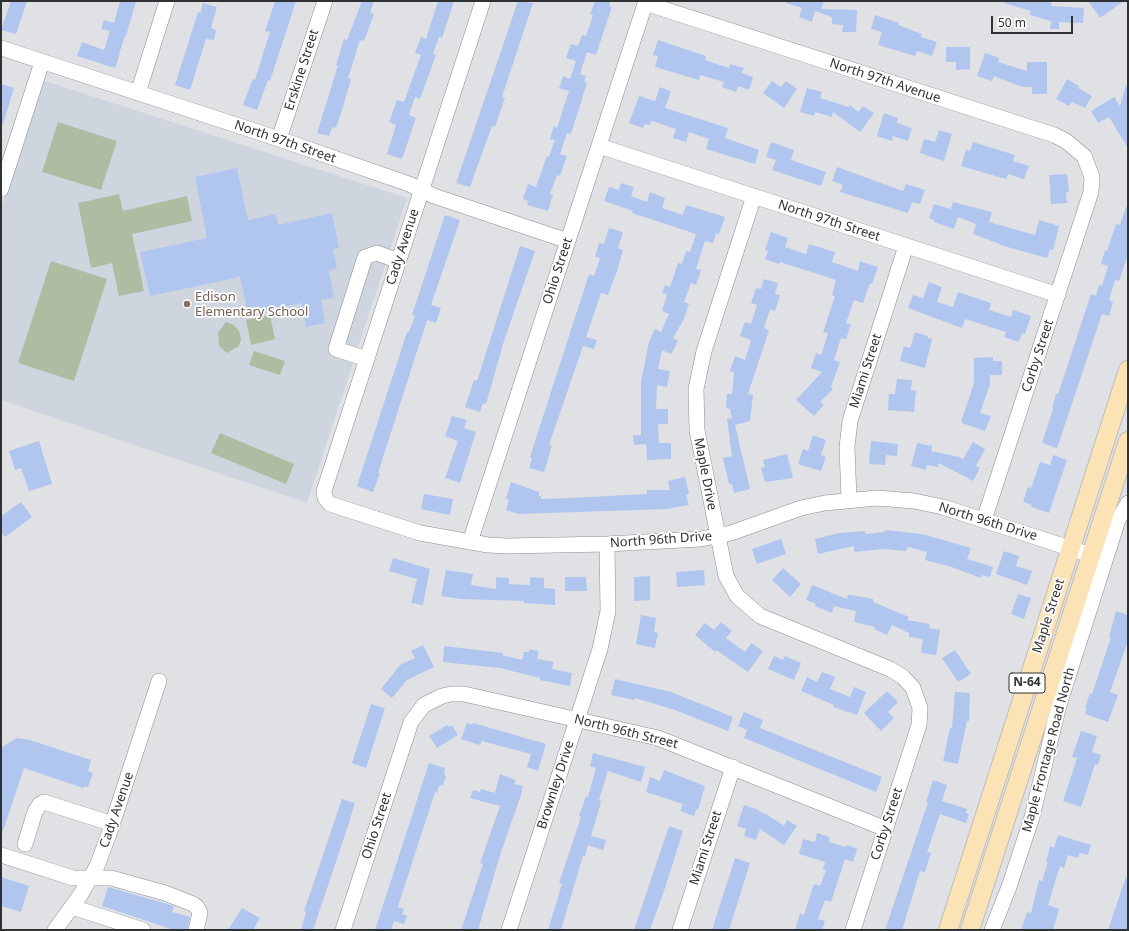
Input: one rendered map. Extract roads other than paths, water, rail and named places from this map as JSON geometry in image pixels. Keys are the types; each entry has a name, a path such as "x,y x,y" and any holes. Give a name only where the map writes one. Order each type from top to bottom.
{"main road":[{"name":"Maple Street","path":"948,930 1128,370"},
{"name":"Maple Street","path":"970,930 1128,442"}],"street":[{"path":"138,93 167,1"},
{"name":"Erskine Street","path":"279,139 325,1"},
{"name":"Cady Avenue","path":"324,494 483,1"},
{"name":"Ohio Street","path":"470,542 645,2"},
{"name":"North 97th Avenue","path":"645,2 1066,141 1084,156 1090,167 1092,177 1091,192"},
{"name":"North 97th Street","path":"1,48 279,139 409,184 421,190 568,240"},
{"path":"1,189 42,62"},
{"name":"North 97th Street","path":"599,146 1058,295"},
{"name":"Corby Street","path":"984,520 1091,192"},
{"name":"Maple Drive","path":"754,196 704,351 696,389 697,430 726,576 733,590 744,603 770,621 890,669 903,677 913,688 919,699 920,717"},
{"name":"Miami Street","path":"849,500 847,447 850,421 906,246"},
{"path":"367,359 336,349 366,257 377,253 398,261"},
{"path":"1107,435 1128,442"},
{"name":"North 96th Drive","path":"324,494 330,504 339,508 420,533 470,542 508,546 684,541 731,533 801,508 849,500 876,498 914,501 943,507 1091,555"},
{"name":"Maple Frontage Road North","path":"992,930 1009,887 1032,817 1059,705 1118,520 1128,503"},
{"name":"Brownley Drive","path":"509,930 577,720 606,623 608,600 607,544"},
{"name":"Cady Avenue","path":"55,930 72,907 97,866 113,824 159,681"},
{"name":"North 96th Street","path":"411,722 424,704 442,696 464,694 658,738 886,829"},
{"name":"Corby Street","path":"853,930 920,717"},
{"name":"Ohio Street","path":"343,930 411,722"},
{"name":"Miami Street","path":"680,930 733,767"},
{"path":"25,844 35,812 40,804 44,802 113,824"},
{"path":"1,855 72,878 111,878 165,893 197,907 200,913 196,930"},
{"path":"72,907 143,930"}],"place":[{"name":"Edison Elementary School","path":"187,304"}]}
